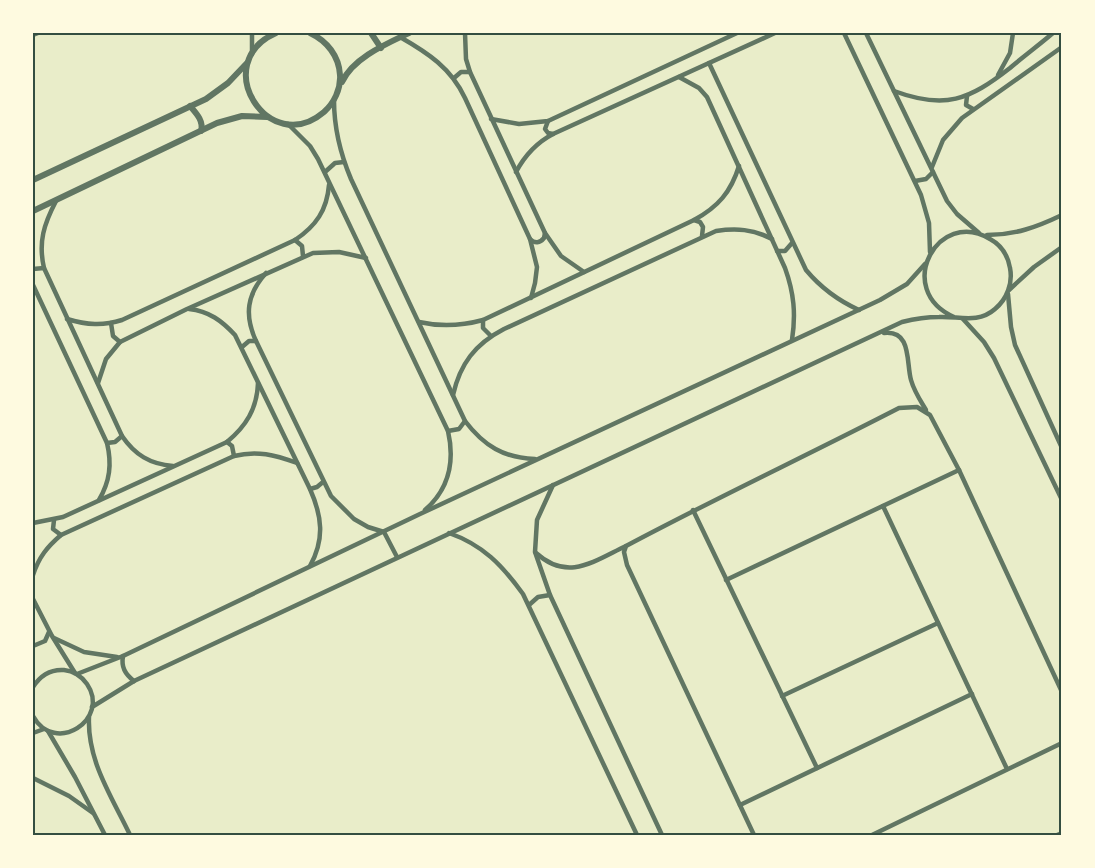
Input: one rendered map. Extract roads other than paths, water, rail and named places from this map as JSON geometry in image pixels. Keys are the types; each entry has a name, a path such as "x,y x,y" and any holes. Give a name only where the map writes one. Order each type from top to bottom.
{"street":[{"path":"33,36 38,33"},
{"path":"252,33 252,54"},
{"path":"267,117 251,99 246,75 248,63 259,44 276,33"},
{"path":"310,33 327,45 334,54 338,65 339,88"},
{"path":"371,33 381,48"},
{"path":"33,211 223,121 242,116 267,117 288,124 310,121 327,109 334,100 345,76 354,65 410,33"},
{"path":"465,33 465,52 470,72 545,233 561,256 584,272"},
{"path":"491,119 519,124 548,121 737,33"},
{"path":"516,172 527,153 553,134 775,33"},
{"path":"844,33 915,181 928,216 930,253"},
{"path":"866,33 947,201 957,214 983,235 993,240 1005,254 1011,271 1009,291 1011,327 1015,345 1062,448"},
{"path":"995,80 1010,53 1013,33"},
{"path":"894,91 916,98 938,101 968,96 995,80 1053,33"},
{"path":"400,37 431,56 454,78 465,98 530,239 537,267 531,298"},
{"path":"915,181 926,179 933,170 940,147 952,128 974,109 1062,47"},
{"path":"33,178 217,92 248,63"},
{"path":"709,63 806,270 835,298 859,310"},
{"path":"454,78 461,72 470,72"},
{"path":"679,77 699,88 707,97 772,238 792,285 795,303 792,340"},
{"path":"968,96 966,105 974,109"},
{"path":"334,100 335,130 344,162 465,421 476,435 489,446 504,454 538,459"},
{"path":"190,106 201,120 203,126 201,130"},
{"path":"548,121 545,129 548,133 553,134"},
{"path":"288,124 310,146 325,172 448,431 452,447 451,467 445,485 435,502 420,514"},
{"path":"325,172 335,163 344,162"},
{"path":"419,322 451,326 483,320 694,220 707,213 723,198 735,180 739,166"},
{"path":"67,319 89,325 111,324 295,240 317,222 328,197 329,183"},
{"path":"57,199 43,226 40,240 44,268 122,436 138,455 149,461 173,466"},
{"path":"33,687 45,674 55,670 65,670 76,674 121,657 420,514 895,293 912,279 936,245 952,235 962,232 983,235 1020,232 1062,215"},
{"path":"694,220 700,222 703,227 702,236"},
{"path":"453,395 462,367 469,355 491,336 716,231 745,230 760,232 772,238"},
{"path":"530,239 540,242 545,233"},
{"path":"295,240 302,246 303,256"},
{"path":"777,250 785,251 792,243"},
{"path":"92,707 134,681 903,322 915,319 982,317 998,307 1009,291 1034,267 1062,247"},
{"path":"98,383 106,359 120,342 187,309 303,256 339,252 366,258"},
{"path":"926,262 924,281 927,291 937,307 954,317"},
{"path":"33,268 44,268"},
{"path":"266,273 252,293 248,305 248,317 256,341 331,496 354,519 384,532 397,557"},
{"path":"33,285 107,443 110,466 105,490 99,500"},
{"path":"187,309 200,310 225,324 235,335 258,380 317,506 321,531 317,550 309,568"},
{"path":"963,319 984,342 994,358 1062,500"},
{"path":"483,320 483,328 491,336"},
{"path":"111,324 113,336 120,342"},
{"path":"878,334 895,334 904,341 907,347 912,383 920,401 930,415 959,470 1062,692"},
{"path":"242,347 249,341 256,341"},
{"path":"33,523 54,520 227,442 243,427 254,408 258,380"},
{"path":"535,552 559,567 578,568 626,546 693,510 753,483 899,408 917,407 930,415"},
{"path":"448,431 459,429 465,421"},
{"path":"107,443 116,442 122,436"},
{"path":"227,442 232,446 234,456"},
{"path":"33,575 47,546 61,535 234,456 259,452 297,463"},
{"path":"726,580 959,470"},
{"path":"309,489 323,482"},
{"path":"553,484 537,520 535,552 550,595 662,835"},
{"path":"883,506 1007,769"},
{"path":"693,510 817,768"},
{"path":"54,520 53,529 61,535"},
{"path":"449,533 469,541 490,555 508,573 529,605 637,835"},
{"path":"626,546 627,565 754,835"},
{"path":"529,605 538,597 550,595"},
{"path":"33,599 76,674 90,688 92,707 89,717 90,746 94,760 130,835"},
{"path":"782,696 938,623"},
{"path":"51,634 84,652 121,657"},
{"path":"33,646 45,641 51,634"},
{"path":"121,657 123,667 134,681"},
{"path":"740,805 972,694"},
{"path":"33,716 46,730 105,835"},
{"path":"33,733 46,730 67,733 76,730 89,717"},
{"path":"872,835 1062,742"},
{"path":"33,778 69,796 94,813"},
{"path":"1057,835 1062,833"}]}
